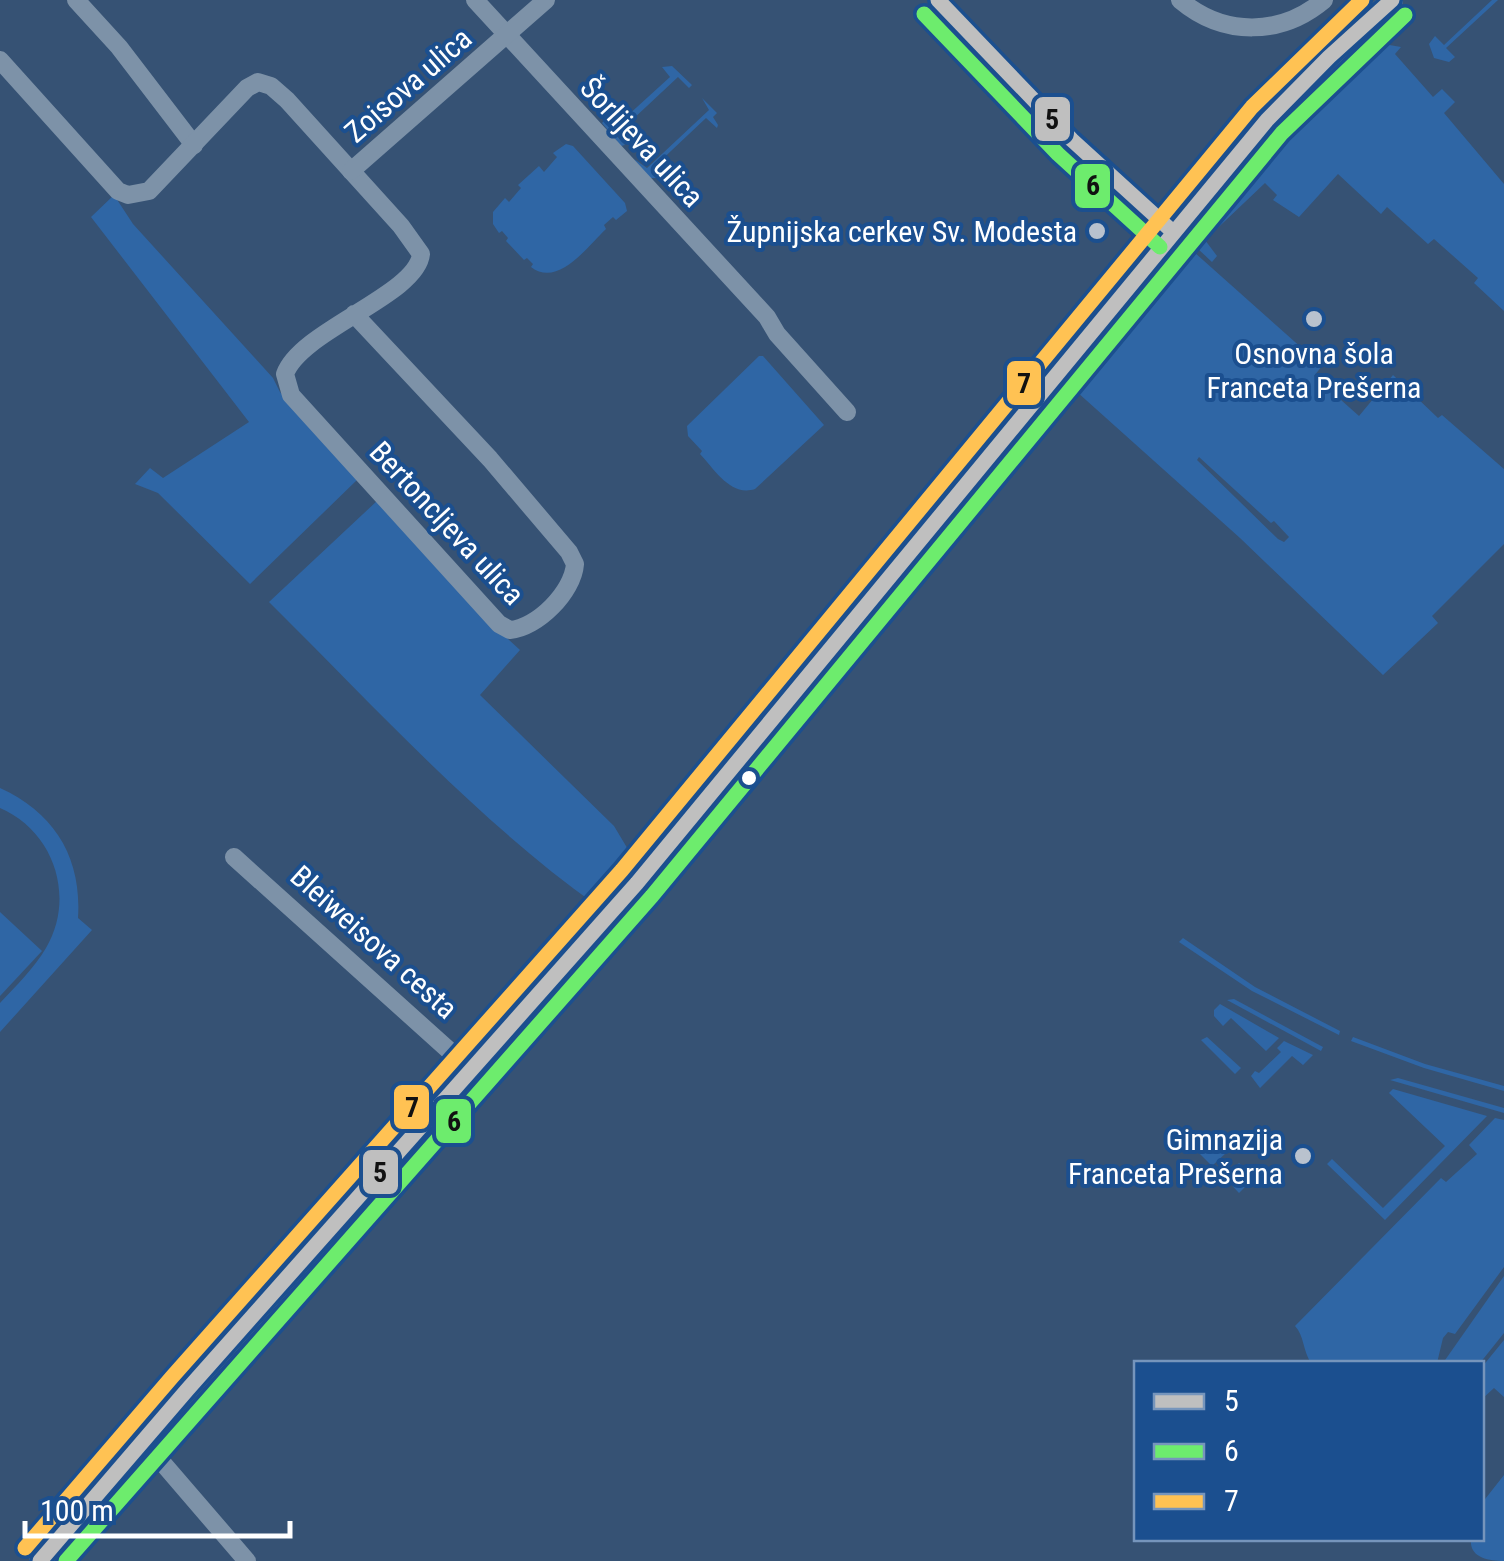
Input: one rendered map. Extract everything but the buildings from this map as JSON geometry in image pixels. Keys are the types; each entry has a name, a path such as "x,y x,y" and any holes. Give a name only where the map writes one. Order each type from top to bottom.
{"main road":[{"path":"40,1561 142,1439 472,1072 723,780 1267,120 1392,0"}],"street":[{"path":"76,0 119,47 194,145"},
{"name":"Šorlijeva ulica","path":"475,0 767,317 777,334 847,412"},
{"name":"Zoisova ulica","path":"352,170 546,0"},
{"path":"938,0 1072,140 1173,232"},
{"path":"1180,0 1211,20 1234,27 1284,23 1304,17 1324,0"},
{"name":"Bertoncljeva ulica","path":"0,60 118,191 128,195 149,190 247,88 258,82 283,96 417,244 421,254 415,272 354,314 288,365 286,384 291,396 499,624 510,630 530,625 570,586 575,564 569,552 490,459 354,314"},
{"name":"Bleiweisova cesta","path":"234,856 472,1072"},
{"path":"142,1439 247,1561"}],"shaded area":[{"path":"1492,0 1498,0 1446,48 1455,57 1449,62 1434,58 1429,44 1435,36 1444,45"},
{"path":"1378,43 1401,47 1395,54 1433,97 1442,89 1455,102 1444,113 1504,184 1504,311 1474,283 1478,278 1434,239 1428,244 1387,207 1381,214 1338,174 1299,217 1273,200 1277,195 1265,183 1205,240 1217,256 1212,262 1191,237 1283,123"},
{"path":"672,66 692,85 689,88 678,77 616,135 625,145 621,146 602,123 606,118 615,127 670,77 662,67"},
{"path":"702,98 717,113 713,117 717,128 706,118 654,167 664,178 649,178 634,159 647,168 709,110"},
{"path":"566,144 573,146 625,203 627,211 604,225 606,229 572,263 541,272 531,267 533,264 527,258 524,260 502,231 499,233 493,224 493,212 505,198 509,202 521,188 518,185 539,166 544,172 557,157 553,153"},
{"path":"114,195 133,224 273,378 280,392 358,479 250,584 158,493 135,484 150,468 163,478 249,422 91,217"},
{"path":"1185,244 1322,366 1314,376 1359,416 1393,375 1438,418 1442,415 1504,469 1504,544 1432,616 1438,623 1383,675 1240,538 1067,383 1175,251 1178,253","holes":["1199,457 1271,523 1274,521 1289,537 1284,542 1197,460"]},
{"path":"759,356 824,425 755,489 738,489 700,454 702,451 688,436 687,426"},
{"path":"950,489 882,562 879,559"},
{"path":"378,500 520,650 480,695 614,826 629,851 619,876 596,905 468,799 269,602"},
{"path":"775,688 780,695 701,792 678,806"},
{"path":"0,788 36,810 61,840 75,876 78,918 92,930 0,1032 0,1003 30,970 55,928 59,887 46,849 34,832 0,808"},
{"path":"0,912 42,951 0,996"},
{"path":"1183,938 1255,987 1340,1031 1339,1035 1252,991 1179,942"},
{"path":"1234,999 1323,1047 1321,1051 1227,1000"},
{"path":"1220,1004 1279,1038 1266,1051 1231,1018 1223,1026 1214,1016"},
{"path":"1207,1037 1241,1068 1235,1074 1201,1040"},
{"path":"1353,1037 1425,1064 1504,1086 1504,1091 1424,1068 1351,1041"},
{"path":"1284,1041 1313,1055 1303,1065 1292,1056 1260,1088 1251,1076 1281,1052 1277,1048"},
{"path":"1398,1078 1504,1108 1504,1113 1390,1080"},
{"path":"1393,1089 1487,1116 1385,1220 1327,1164 1332,1159 1383,1208 1445,1146 1389,1093"},
{"path":"1495,1118 1504,1120 1504,1267 1455,1334 1448,1332 1443,1338 1437,1361 1310,1361 1295,1326 1441,1178 1446,1182 1477,1154 1469,1145"},
{"path":"1211,1136 1227,1152 1212,1166 1197,1151"},
{"path":"1239,1163 1254,1178 1239,1193 1225,1178"},
{"path":"1504,1276 1504,1333 1482,1361 1444,1361"},
{"path":"1504,1340 1504,1397 1494,1388 1484,1397 1484,1365"},
{"path":"1504,1475 1504,1561 1481,1557 1471,1545 1471,1541 1484,1541 1484,1500"}],"transit line":[{"name":"5","path":"938,0 1072,140 1173,232"},
{"name":"7","path":"25,1548 622,870 1252,107 1362,0"},
{"name":"5","path":"40,1561 637,883 1267,120 1392,0"},
{"name":"6","path":"924,14 1058,154 1160,247"},
{"name":"6","path":"66,1561 652,896 1282,133 1405,15"}],"place":[{"name":"Župnijska cerkev Sv. Modesta","path":"1097,231"},
{"name":"Osnovna šola Franceta Prešerna","path":"1314,319"},
{"name":"Gimnazija Franceta Prešerna","path":"1303,1156"}]}
